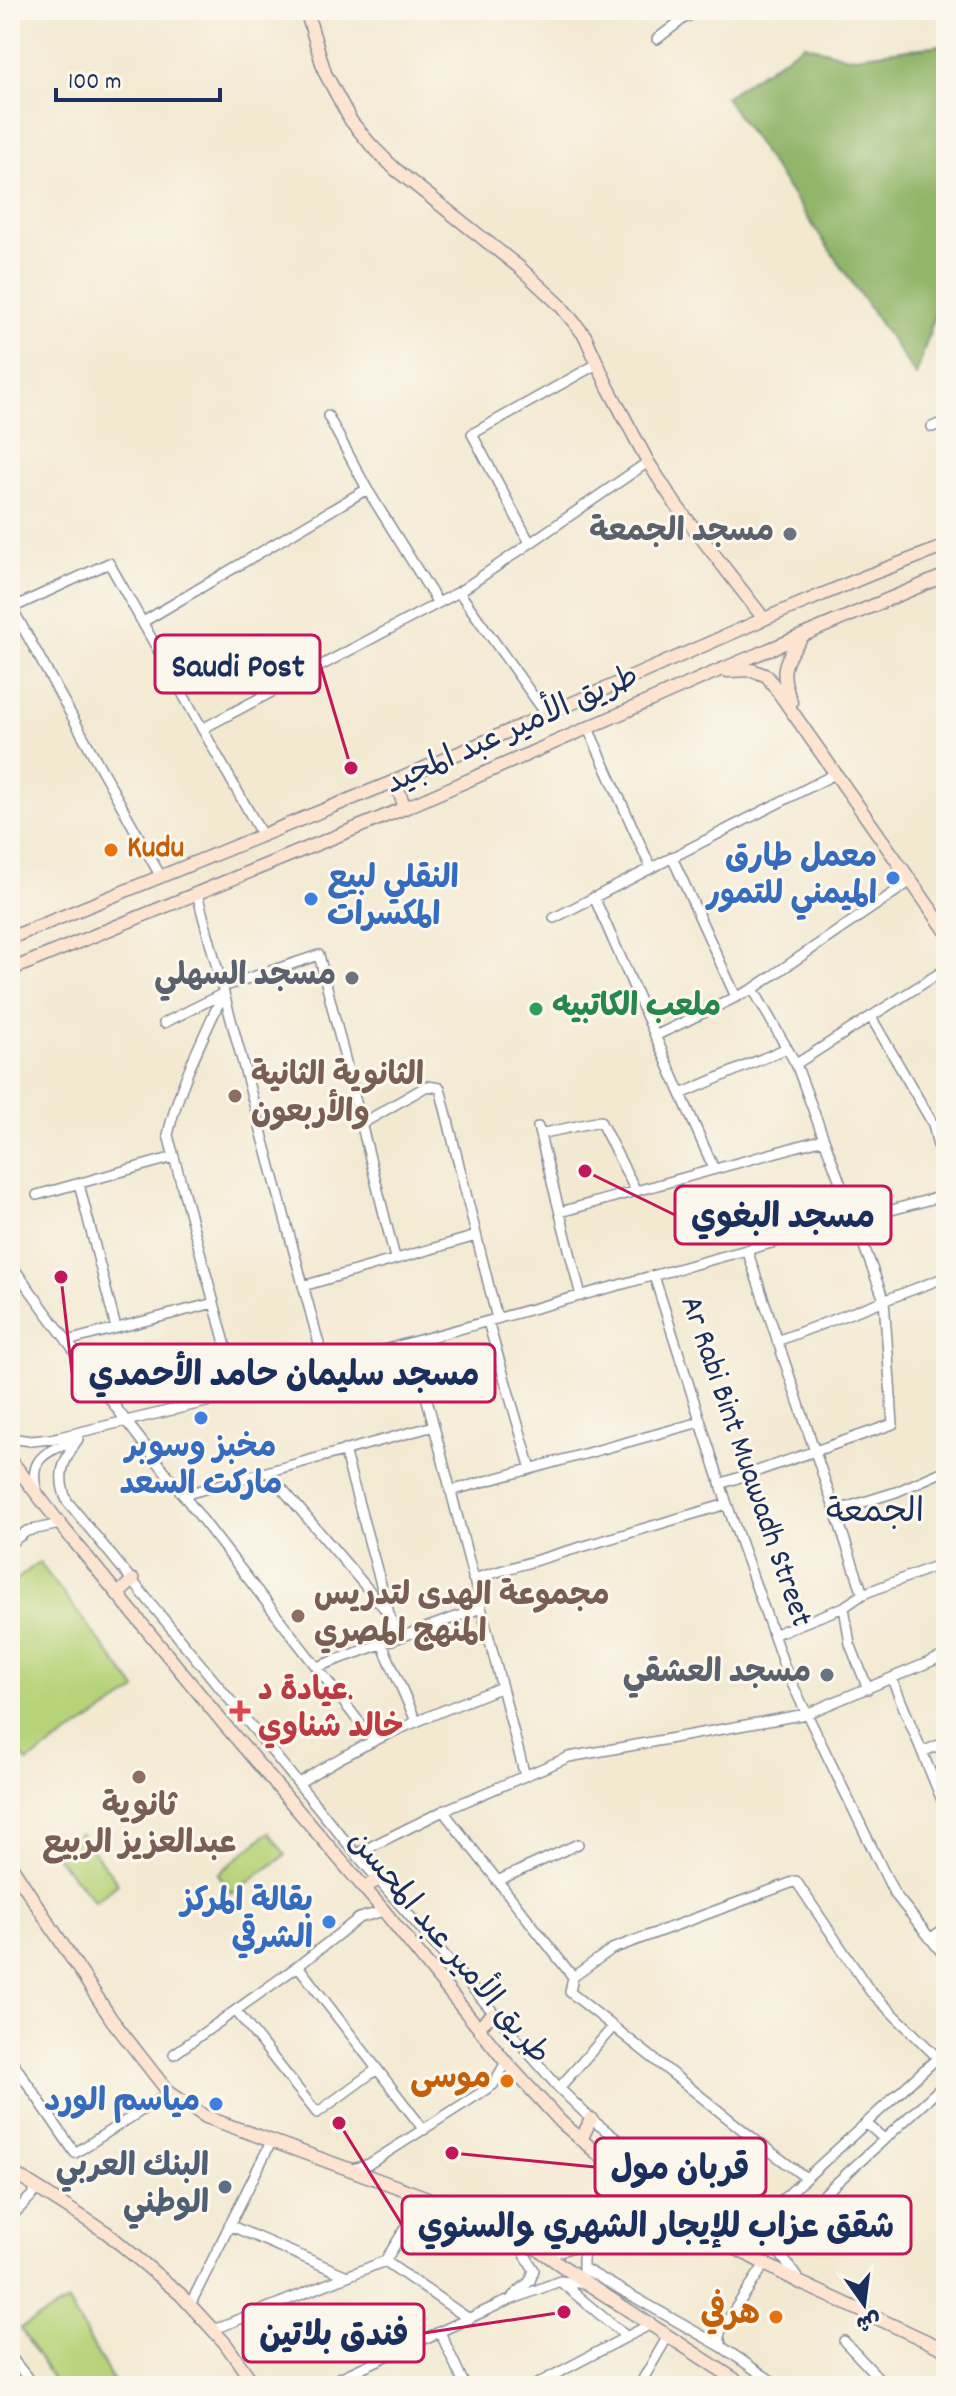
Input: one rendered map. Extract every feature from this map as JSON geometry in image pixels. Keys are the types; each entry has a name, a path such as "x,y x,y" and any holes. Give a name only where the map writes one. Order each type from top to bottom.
{"main road":[{"path":"306,10 325,73 351,121 395,169 519,267 560,305 585,336 648,462 676,505 764,619"},
{"name":"طريق الأمير عبد المجيد","path":"10,938 395,781 764,619 946,546"},
{"name":"طريق الأمير عبد المجيد","path":"10,970 405,808 946,575"},
{"path":"798,719 785,686 783,669 790,652 802,636"},
{"path":"718,671 752,670 767,676 946,931"},
{"path":"395,781 405,808"},
{"name":"طريق الأمير عبد المحسن","path":"10,1459 224,1724 384,1911 542,2104 581,2140 687,2220 801,2283 946,2350"},
{"path":"118,1594 133,1580"},
{"path":"10,1864 112,2020 169,2093 206,2117 425,2197 541,2251 745,2386"},
{"path":"364,1889 378,1879"},
{"path":"478,2027 493,2014"},
{"path":"581,2140 591,2119"},
{"path":"10,2171 106,2232 180,2294 225,2343 255,2386"}],"street":[{"path":"657,39 701,10"},
{"path":"942,357 946,342"},
{"path":"530,543 472,434 597,364"},
{"path":"328,416 367,489 438,603"},
{"path":"932,427 946,421"},
{"path":"202,729 459,592 648,462"},
{"path":"143,622 367,489"},
{"path":"161,877 11,608 109,563 262,835"},
{"path":"459,592 546,714"},
{"path":"588,728 651,868"},
{"path":"554,918 835,774"},
{"path":"672,857 736,997"},
{"path":"655,1036 753,989 911,881"},
{"path":"197,894 325,1366"},
{"path":"594,897 714,1169"},
{"path":"164,1023 223,990 319,955 395,1258"},
{"path":"796,1064 946,969"},
{"path":"720,1484 893,1424 884,1300 796,1064 753,989"},
{"path":"223,990 194,1057 172,1115 168,1135 239,1394"},
{"path":"871,1017 933,1124 946,1182"},
{"path":"681,1094 787,1048"},
{"path":"363,1123 427,1086 440,1088 476,1236 492,1320 531,1469"},
{"path":"581,1296 539,1130 600,1121 636,1191"},
{"path":"560,1212 824,1139"},
{"path":"37,1195 174,1157"},
{"path":"79,1184 116,1328"},
{"path":"10,1438 31,1441 51,1439 239,1394 325,1366 946,1195"},
{"path":"303,1286 476,1236"},
{"path":"747,1250 863,1594"},
{"path":"10,1263 126,1421 373,1740"},
{"name":"Ar Rabi Bint Muawadh Street","path":"654,1276 720,1484 786,1671 894,1893 946,1958"},
{"path":"777,1341 946,1277"},
{"path":"67,1341 214,1303"},
{"path":"412,1342 525,1776"},
{"path":"41,1500 34,1479 35,1466 43,1455 126,1421"},
{"path":"450,1491 700,1422"},
{"path":"183,1495 434,1426"},
{"path":"78,1439 63,1467 60,1485 67,1501 356,1854 493,2014 591,2119 701,2204 773,2244 801,2283"},
{"path":"344,1450 396,1639"},
{"path":"835,1511 896,1492 946,1470"},
{"path":"268,1472 389,1613"},
{"path":"473,1579 727,1504"},
{"path":"10,1543 27,1531 60,1524"},
{"path":"775,1634 844,1607 863,1594 946,1562"},
{"path":"844,1607 850,1644 868,1689"},
{"path":"317,1667 481,1608"},
{"path":"382,1644 416,1721"},
{"path":"356,1854 443,1811 569,1757 806,1714 946,1655"},
{"path":"892,1679 946,1810"},
{"path":"299,1783 373,1740 502,1687"},
{"path":"922,1752 946,1742"},
{"path":"443,1811 573,1977"},
{"path":"497,1881 578,1844"},
{"path":"747,2232 942,2054 870,1991 796,1881 612,1949 573,1977 570,1992 806,2178"},
{"path":"174,2054 298,1966 359,1918 384,1911"},
{"path":"930,1939 946,1927"},
{"path":"298,1966 424,2130"},
{"path":"236,2011 317,2113 377,2069"},
{"path":"559,2088 613,2027"},
{"path":"11,2060 75,2153 169,2093"},
{"path":"349,2170 369,2164 493,2085 506,2062"},
{"path":"773,2244 946,2083"},
{"path":"866,2123 884,2139"},
{"path":"687,2220 754,2139"},
{"path":"190,2305 271,2142"},
{"path":"541,2251 558,2252 570,2248 612,2188 619,2170"},
{"path":"585,2278 583,2258 587,2245 621,2195 642,2187"},
{"path":"10,2218 38,2189"},
{"path":"212,2330 385,2261 425,2197"},
{"path":"229,2225 347,2276"},
{"path":"500,2304 530,2281 534,2270 515,2238"},
{"path":"385,2261 469,2319"},
{"path":"722,2347 719,2337 721,2330 765,2264"},
{"path":"322,2386 500,2304 560,2281 585,2278 722,2347 779,2386"},
{"path":"560,2281 627,2337"},
{"path":"533,2386 651,2324"},
{"path":"440,2332 465,2386"},
{"path":"639,2386 668,2336"},
{"path":"844,2341 886,2386"},
{"path":"10,2356 34,2386"},
{"path":"359,2369 367,2386"}],"green space":[{"path":"804,44 847,57 942,45 946,120 946,279 916,376 725,97"},
{"path":"39,1562 137,1690 27,1762 10,1739 10,1585"},
{"path":"269,1832 286,1855 232,1894 218,1874"},
{"path":"80,1833 118,1883 95,1902 55,1855"},
{"path":"68,2302 116,2386 57,2386 20,2328"}],"place":[{"name":"مسجد الجمعة","path":"790,534"},
{"name":"Saudi Post","path":"351,768"},
{"name":"Kudu","path":"111,850"},
{"name":"معمل طارق الميمني للتمور","path":"893,878"},
{"name":"النقلي لبيع المكسرات","path":"311,899"},
{"name":"مسجد السهلي","path":"352,978"},
{"name":"ملعب الكاتبيه","path":"536,1009"},
{"name":"الثانوية الثانية والأربعون","path":"235,1096"},
{"name":"مسجد البغوي","path":"585,1171"},
{"name":"مسجد سليمان حامد الأحمدي","path":"61,1277"},
{"name":"مخبز وسوبر ماركت السعد","path":"201,1418"},
{"name":"مجموعة الهدى لتدريس المنهج المصري","path":"298,1616"},
{"name":"مسجد العشقي","path":"827,1675"},
{"name":"عيادة د. خالد شناوي","path":"240,1711"},
{"name":"ثانوية عبدالعزيز الربيع","path":"139,1777"},
{"name":"بقالة المركز الشرقي","path":"329,1922"},
{"name":"موسى","path":"507,2081"},
{"name":"مياسم الورد","path":"216,2104"},
{"name":"شقق عزاب للإيجار الشهري والسنوي","path":"339,2123"},
{"name":"قربان مول","path":"452,2153"},
{"name":"البنك العربي الوطني","path":"225,2187"},
{"name":"فندق بلاتين","path":"564,2312"},
{"name":"هرفي","path":"776,2317"}],"district":[{"name":"الجمعة","path":"875,1514"}]}
